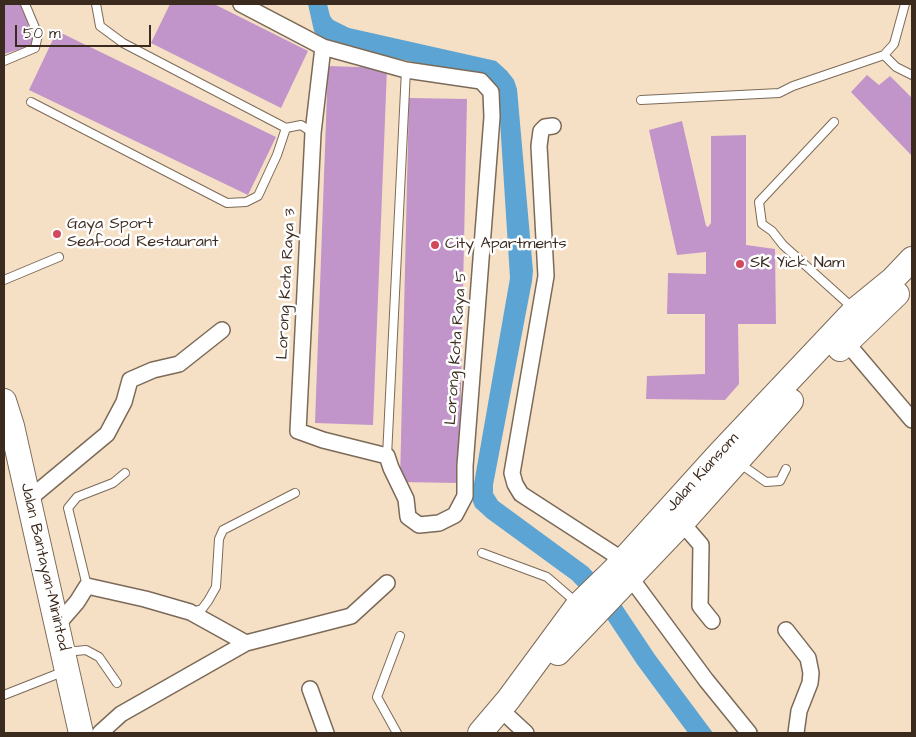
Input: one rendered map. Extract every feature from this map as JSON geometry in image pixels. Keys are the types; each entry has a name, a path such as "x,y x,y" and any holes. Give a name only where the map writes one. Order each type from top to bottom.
{"main road":[{"name":"Jalan Kiansom","path":"480,733 719,454 855,310 893,279 912,259"},
{"name":"Jalan Kiansom","path":"622,569 682,522 796,394 846,342 912,279"},
{"name":"Jalan Bantayan-Minintod","path":"4,402 12,426 81,733"}],"street":[{"name":"Lorong Kota Raya 5","path":"241,4 323,47 406,70 481,81 491,92 492,116 465,466 465,496 455,515 440,523 419,525 408,516 406,499 387,456"},
{"name":"Lorong Kota Raya 3","path":"323,47 313,133 298,431 323,440 387,456"},
{"path":"553,126 545,127 541,131 539,146 546,276 512,474 514,484 521,494 622,569 706,680 749,733"},
{"path":"28,499 107,434 124,402 130,380 153,370 179,364 222,330"},
{"path":"846,342 912,420"},
{"path":"682,522 701,545 700,606 712,621"},
{"path":"100,733 121,714 246,643 350,616 387,583"},
{"path":"57,625 77,602 87,586 145,599 190,612 246,643"},
{"path":"786,630 808,658 811,673 810,683 799,711 796,733"},
{"path":"310,688 326,733"},
{"path":"504,705 526,733"}],"lane":[{"path":"4,62 35,48 38,35 25,4"},
{"path":"96,4 100,26 123,43 286,128 301,125 313,133"},
{"path":"641,100 779,93 793,86 884,55 894,44 906,4"},
{"path":"884,55 896,67 912,74"},
{"path":"387,456 406,70"},
{"path":"31,102 227,203 246,202 258,196 277,155 286,128"},
{"path":"834,122 759,202 762,224 772,231 783,245 855,310"},
{"path":"4,280 59,257"},
{"path":"737,462 766,482 780,481 786,469"},
{"path":"87,586 68,508 77,497 113,483 125,473"},
{"path":"190,612 202,609 216,587 219,539 223,530 295,493"},
{"path":"482,554 547,577 586,610"},
{"path":"397,733 377,697 400,636"},
{"path":"4,695 86,650 98,657 117,682"}],"water":[{"path":"308,4 327,4 333,20 349,28 496,61 514,80 517,89 533,271 493,493 498,501 588,567 617,598 655,655 713,733 688,733 637,664 602,611 572,580 487,518 475,507 473,502 472,495 510,278 498,89 496,85 485,78 328,43 314,31"}],"building":[{"path":"22,4 34,45 4,54 4,5"},
{"path":"170,4 214,4 308,51 281,108 151,43"},
{"path":"57,31 276,137 248,195 29,90"},
{"path":"328,66 387,68 373,425 315,423"},
{"path":"867,75 879,85 890,76 912,98 912,156 851,92"},
{"name":"City Apartments","path":"409,98 467,99 459,483 400,482"},
{"name":"SK Yick Nam","path":"682,121 706,226 708,227 711,223 711,136 746,135 746,245 775,249 776,324 738,324 739,384 725,400 646,399 647,376 705,374 705,314 667,314 668,273 706,274 706,252 677,255 649,130"}],"place":[{"name":"Gaya Sport Seafood Restaurant","path":"57,234"},
{"name":"City Apartments","path":"435,245"},
{"name":"SK Yick Nam","path":"740,264"}]}
